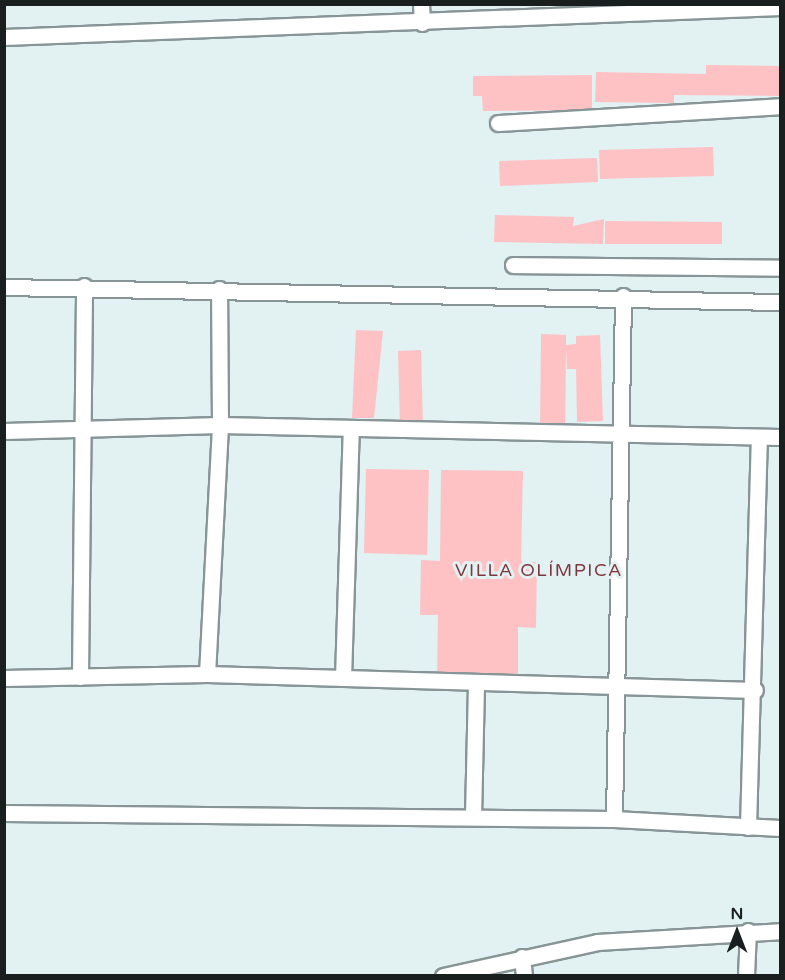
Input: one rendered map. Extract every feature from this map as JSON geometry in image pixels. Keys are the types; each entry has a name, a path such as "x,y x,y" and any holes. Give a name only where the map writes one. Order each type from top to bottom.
{"street":[{"path":"421,4 422,23"},
{"path":"4,36 422,23 780,7"},
{"path":"498,123 780,106"},
{"path":"513,265 780,268"},
{"path":"80,676 84,286"},
{"path":"4,287 84,286 623,296 780,302"},
{"path":"207,674 220,425 219,289"},
{"path":"614,819 613,687 623,296"},
{"path":"4,431 84,431 220,425 780,437"},
{"path":"343,678 351,428"},
{"path":"748,827 755,690 759,437"},
{"path":"4,678 207,674 755,690"},
{"path":"473,817 476,683"},
{"path":"4,813 614,819 780,828"},
{"path":"443,975 597,942 748,931 780,931"},
{"path":"746,975 748,931"},
{"path":"522,957 524,975"}],"building":[{"path":"706,65 780,66 780,96 674,95 674,103 595,102 596,72 706,74"},
{"path":"592,75 592,110 483,111 482,96 473,96 473,76"},
{"path":"713,147 714,176 600,179 599,150"},
{"path":"597,158 598,182 500,186 499,161"},
{"path":"495,215 574,217 573,226 604,219 603,244 494,242"},
{"path":"605,221 722,222 722,244 605,244"},
{"path":"356,330 383,331 374,418 352,418"},
{"path":"541,334 566,335 566,345 576,344 576,336 600,335 603,421 577,422 576,369 567,369 566,349 565,428 540,427"},
{"path":"421,350 423,424 400,425 398,351"},
{"path":"366,469 429,470 427,555 364,553"},
{"path":"441,470 523,471 521,562 537,562 536,628 518,627 518,679 437,678 438,615 420,615 421,560 440,561"}],"district":[{"name":"VILLA OLÍMPICA","path":"539,570"}]}
